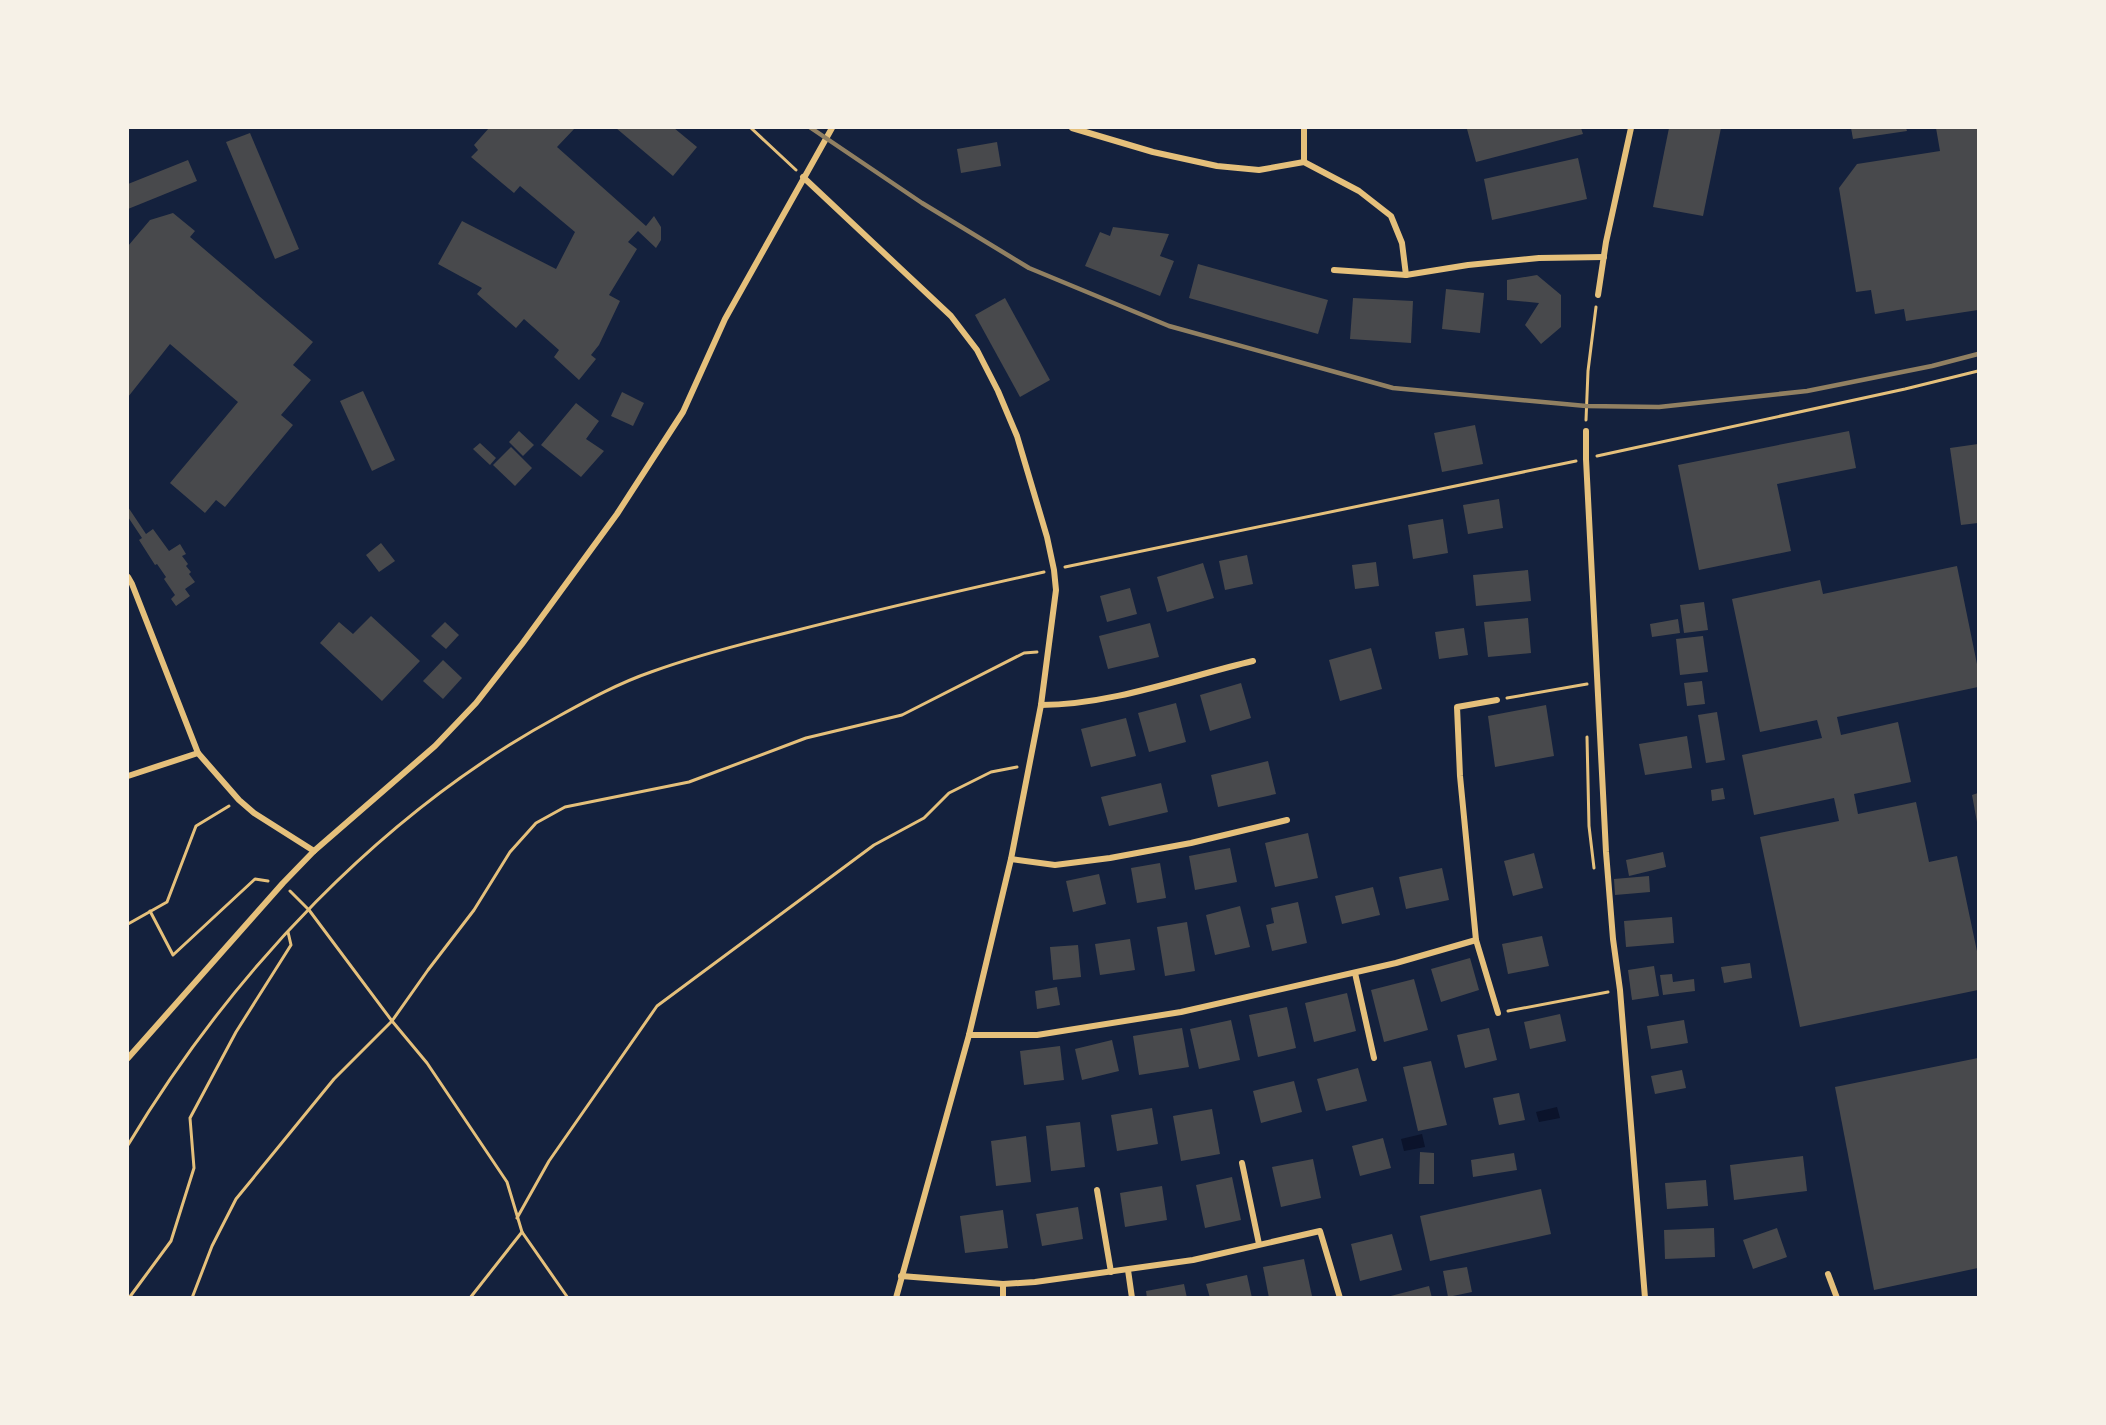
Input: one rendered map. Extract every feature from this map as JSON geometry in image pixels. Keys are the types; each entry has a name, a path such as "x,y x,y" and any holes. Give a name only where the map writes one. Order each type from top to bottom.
{"street":[{"path":"128,1058 314,851 435,746 468,712 553,602 617,514 683,412 725,319 832,128"},
{"path":"1072,128 1152,152 1217,166 1259,170 1304,162 1359,191 1391,216 1402,243 1406,275"},
{"path":"1304,128 1304,162"},
{"path":"1598,296 1631,128"},
{"path":"803,177 951,316 977,350 1017,436 1047,537 1056,590 1041,705 1011,859 969,1035 896,1298"},
{"path":"1335,270 1406,275 1468,265 1539,258 1604,257"},
{"path":"1586,430 1606,852 1613,939 1620,990 1645,1298"},
{"path":"128,577 198,753 239,800 254,813 314,851"},
{"path":"1041,705 1067,705 1097,701 1254,661"},
{"path":"1497,700 1457,707 1460,776 1476,939 1498,1013"},
{"path":"128,776 198,753"},
{"path":"1011,859 1056,865 1110,858 1191,843 1287,820"},
{"path":"969,1035 1037,1035 1181,1012 1396,963 1476,939"},
{"path":"1355,973 1374,1058"},
{"path":"1242,1163 1259,1244"},
{"path":"1097,1190 1111,1272"},
{"path":"901,1276 1003,1284 1193,1260 1320,1231 1340,1298"},
{"path":"1128,1270 1132,1298"},
{"path":"1827,1275 1837,1298"},
{"path":"1003,1284 1003,1298"}],"path":[{"path":"751,128 803,177"},
{"path":"1586,430 1588,371 1598,296"},
{"path":"128,1144 202,1035 256,967 309,910 386,836 454,782 520,737 585,702 649,672 723,649 865,612 1054,570 1586,459 1978,371"},
{"path":"192,1298 212,1246 236,1199 334,1079 392,1021 474,910 510,852 536,823 565,807 689,782 806,738 902,714 1024,653 1049,651"},
{"path":"1497,700 1597,682"},
{"path":"517,1218 549,1161 657,1006 874,844 924,818 949,793 991,772 1017,767 1033,752"},
{"path":"128,924 167,902 196,826 239,800"},
{"path":"150,911 172,955 255,879 283,884 309,910 392,1021 427,1063 507,1182 522,1232 568,1298"},
{"path":"129,1298 171,1241 194,1168 190,1118 236,1032 291,945 288,932"},
{"path":"1498,1013 1620,990"},
{"path":"470,1298 522,1232"}],"water":[{"path":"1557,1107 1560,1118 1539,1122 1536,1112"},
{"path":"1422,1134 1425,1147 1404,1151 1401,1139"}],"building":[{"path":"489,128 575,128 557,147 646,226 654,216 661,227 661,240 656,248 638,231 628,242 637,249 609,295 620,301 599,345 591,355 596,359 579,380 554,357 559,350 524,319 516,328 477,294 482,288 438,264 462,221 556,269 575,232 520,186 514,193 471,157 478,150 474,145"},
{"path":"616,128 674,128 697,147 673,176"},
{"path":"1581,128 1583,134 1476,162 1467,129"},
{"path":"1669,128 1721,128 1703,216 1653,207"},
{"path":"1851,128 1906,128 1907,131 1853,139"},
{"path":"1936,128 1978,128 1978,310 1906,321 1904,309 1875,314 1871,290 1856,292 1839,188 1857,164 1940,151"},
{"path":"250,133 299,249 275,259 226,142"},
{"path":"997,142 1001,166 961,173 957,149"},
{"path":"1578,158 1587,199 1492,220 1484,179"},
{"path":"188,160 197,181 128,209 128,184"},
{"path":"173,213 195,231 190,237 313,342 293,365 311,380 281,415 293,425 225,507 216,500 205,513 170,483 238,402 170,344 128,397 128,246 150,220"},
{"path":"1113,227 1169,234 1160,256 1174,261 1160,296 1085,266 1100,232 1110,236"},
{"path":"1198,264 1328,300 1318,334 1189,298"},
{"path":"1537,275 1561,295 1561,327 1541,344 1525,325 1539,303 1507,300 1507,280"},
{"path":"1446,289 1484,293 1480,333 1442,329"},
{"path":"1005,298 1050,380 1020,397 975,315"},
{"path":"1353,298 1413,301 1411,343 1350,339"},
{"path":"363,391 395,460 372,471 340,401"},
{"path":"622,392 644,403 633,426 611,416"},
{"path":"576,403 599,421 586,439 604,451 581,477 541,445"},
{"path":"1475,425 1483,464 1442,472 1434,433"},
{"path":"519,431 534,445 523,456 509,442"},
{"path":"1849,431 1856,468 1777,484 1791,551 1699,570 1678,465"},
{"path":"480,443 496,458 490,465 473,449"},
{"path":"1978,444 1978,523 1961,525 1950,448"},
{"path":"511,447 532,468 515,486 493,465"},
{"path":"1499,499 1503,528 1468,534 1463,505"},
{"path":"128,507 146,534 153,529 169,551 180,544 186,554 182,556 195,582 185,589 190,596 176,606 171,599 175,595 164,579 166,577 157,564 155,565 139,540 142,538 128,517"},
{"path":"1443,519 1448,553 1413,559 1408,525"},
{"path":"381,543 395,561 379,572 366,555"},
{"path":"1247,555 1253,584 1225,590 1219,561"},
{"path":"1376,562 1379,586 1355,589 1352,565"},
{"path":"1203,563 1214,598 1167,612 1157,577"},
{"path":"1957,566 1978,669 1978,687 1837,717 1841,735 1898,722 1911,782 1854,794 1858,814 1916,802 1929,862 1957,856 1978,956 1978,990 1800,1027 1760,837 1839,821 1834,798 1754,815 1742,755 1822,738 1817,720 1760,732 1732,599 1820,580 1823,594"},
{"path":"1528,570 1531,601 1476,606 1473,575"},
{"path":"1130,588 1137,614 1107,622 1100,596"},
{"path":"1704,602 1708,630 1684,633 1680,605"},
{"path":"371,616 420,661 382,701 320,643 339,622 353,634"},
{"path":"1528,618 1531,653 1488,657 1484,622"},
{"path":"1678,619 1680,633 1652,637 1650,624"},
{"path":"445,622 459,635 446,649 431,636"},
{"path":"1150,623 1159,657 1108,669 1099,636"},
{"path":"1464,628 1468,655 1439,659 1435,632"},
{"path":"1703,636 1708,672 1680,675 1676,639"},
{"path":"1371,648 1382,689 1340,701 1329,660"},
{"path":"443,660 462,678 443,699 423,681"},
{"path":"1702,681 1705,704 1687,706 1684,683"},
{"path":"1241,683 1251,718 1210,731 1200,695"},
{"path":"1176,703 1186,742 1149,752 1138,713"},
{"path":"1546,705 1554,756 1495,767 1488,716"},
{"path":"1717,712 1725,760 1706,763 1698,715"},
{"path":"1126,718 1136,756 1091,767 1081,729"},
{"path":"1687,736 1692,768 1645,775 1639,744"},
{"path":"1268,761 1276,794 1218,807 1211,775"},
{"path":"1161,783 1168,812 1109,826 1101,797"},
{"path":"1723,788 1725,799 1712,801 1711,790"},
{"path":"1978,793 1978,822 1977,822 1972,795"},
{"path":"1308,833 1318,878 1275,887 1265,843"},
{"path":"1230,848 1237,882 1195,890 1189,856"},
{"path":"1663,852 1666,867 1629,876 1626,860"},
{"path":"1534,853 1543,888 1513,896 1504,861"},
{"path":"1160,863 1166,898 1137,903 1131,868"},
{"path":"1442,868 1449,900 1406,909 1399,877"},
{"path":"1099,874 1106,904 1073,912 1066,881"},
{"path":"1649,876 1650,892 1615,895 1614,879"},
{"path":"1373,887 1380,915 1342,924 1335,896"},
{"path":"1298,902 1307,943 1272,951 1266,925 1274,923 1271,908"},
{"path":"1240,906 1250,947 1215,955 1206,915"},
{"path":"1672,917 1674,943 1626,947 1624,921"},
{"path":"1187,922 1195,971 1165,976 1157,927"},
{"path":"1542,936 1549,966 1508,974 1502,944"},
{"path":"1130,939 1135,970 1100,975 1095,944"},
{"path":"1078,945 1081,977 1053,980 1050,947"},
{"path":"1470,958 1479,990 1441,1002 1431,969"},
{"path":"1750,963 1752,978 1724,983 1721,967"},
{"path":"1654,966 1659,996 1632,1000 1628,970"},
{"path":"1672,974 1673,982 1694,979 1695,991 1663,995 1660,975"},
{"path":"1414,979 1428,1030 1384,1042 1371,990"},
{"path":"1057,987 1060,1005 1037,1009 1035,991"},
{"path":"1347,993 1356,1031 1314,1042 1305,1003"},
{"path":"1287,1007 1296,1048 1258,1057 1249,1015"},
{"path":"1560,1014 1566,1041 1530,1049 1524,1022"},
{"path":"1231,1020 1240,1060 1199,1069 1190,1029"},
{"path":"1684,1020 1688,1043 1651,1049 1647,1026"},
{"path":"1182,1028 1189,1067 1139,1075 1133,1036"},
{"path":"1489,1028 1497,1060 1465,1068 1457,1035"},
{"path":"1112,1040 1119,1071 1082,1080 1075,1049"},
{"path":"1060,1046 1064,1080 1024,1085 1020,1051"},
{"path":"1978,1058 1978,1268 1874,1290 1835,1087"},
{"path":"1431,1061 1447,1125 1418,1131 1403,1067"},
{"path":"1358,1068 1367,1101 1326,1111 1317,1079"},
{"path":"1682,1070 1686,1088 1655,1094 1651,1076"},
{"path":"1294,1081 1302,1112 1261,1123 1253,1091"},
{"path":"1519,1093 1525,1120 1499,1125 1493,1098"},
{"path":"1152,1108 1158,1144 1117,1151 1111,1115"},
{"path":"1212,1109 1220,1154 1181,1161 1173,1116"},
{"path":"1080,1122 1085,1167 1051,1171 1046,1126"},
{"path":"1026,1136 1031,1182 996,1186 991,1141"},
{"path":"1383,1138 1391,1168 1360,1176 1352,1146"},
{"path":"1420,1152 1434,1153 1434,1184 1419,1184"},
{"path":"1514,1153 1517,1170 1473,1177 1471,1160"},
{"path":"1803,1156 1807,1191 1734,1200 1730,1165"},
{"path":"1313,1159 1321,1198 1281,1207 1272,1167"},
{"path":"1232,1177 1241,1220 1205,1228 1196,1185"},
{"path":"1706,1180 1708,1206 1667,1209 1665,1183"},
{"path":"1162,1186 1167,1220 1125,1227 1120,1193"},
{"path":"1541,1189 1551,1234 1430,1261 1420,1216"},
{"path":"1078,1207 1083,1239 1042,1246 1036,1214"},
{"path":"1003,1210 1008,1248 965,1253 960,1216"},
{"path":"1714,1228 1715,1257 1665,1259 1664,1230"},
{"path":"1777,1228 1787,1257 1753,1269 1743,1240"},
{"path":"1392,1234 1402,1270 1360,1281 1351,1244"},
{"path":"1304,1259 1312,1296 1269,1298 1263,1267"},
{"path":"1467,1267 1472,1292 1448,1297 1443,1271"},
{"path":"1247,1275 1252,1298 1210,1298 1206,1284"},
{"path":"1184,1284 1187,1298 1147,1298 1146,1291"},
{"path":"1429,1286 1432,1298 1387,1298 1387,1297"}],"railway":[{"path":"811,128 922,203 1029,268 1169,326 1393,388 1586,406 1659,407 1807,391 1932,366 1978,354"}]}
